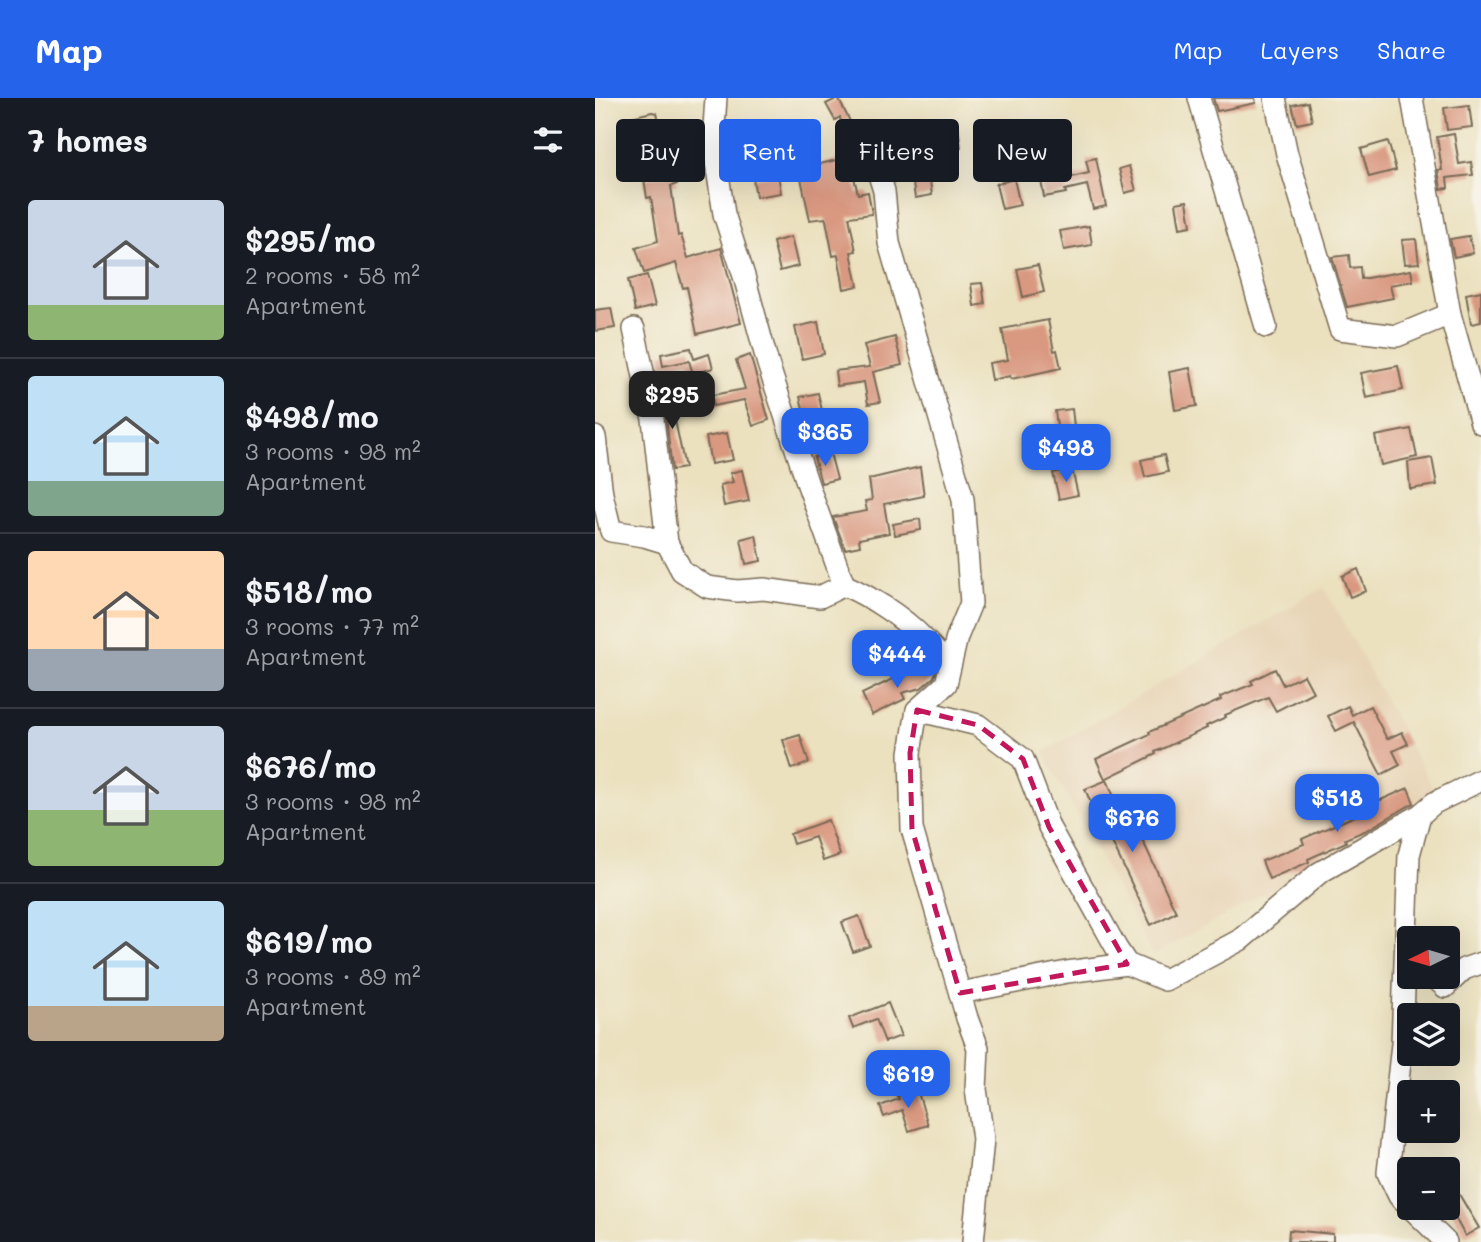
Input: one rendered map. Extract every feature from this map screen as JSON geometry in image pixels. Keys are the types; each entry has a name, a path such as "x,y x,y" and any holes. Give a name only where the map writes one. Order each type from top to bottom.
{"street":[{"path":"716,98 713,142 724,214 768,364 844,585 867,596 921,636 950,664"},
{"path":"1199,98 1266,327"},
{"path":"1275,98 1287,154 1340,329 1397,336 1450,314"},
{"path":"1412,98 1450,314 1481,424"},
{"path":"881,182 889,243 963,499 971,603 961,622 946,684 917,710 910,753 912,829 978,1048 976,1089 983,1139 973,1242"},
{"path":"634,329 653,419 667,543 682,571 707,587 737,591 764,589 820,597 844,585"},
{"path":"595,437 602,494 611,531 667,543"},
{"path":"917,710 978,725 1023,759 1049,827 1127,964"},
{"path":"960,993 1067,972 1127,964 1165,980 1240,940 1319,873 1420,815 1434,803 1481,780"},
{"path":"1408,926 1409,855 1420,815"},
{"path":"1460,973 1481,962"},
{"path":"1397,1192 1388,1173 1405,989"},
{"path":"1424,1220 1446,1242"}],"highlighted area":[{"path":"917,710 978,725 1023,759 1049,827 1127,964 960,993 912,829 910,753"}],"shaded area":[{"path":"1324,587 1438,798 1153,955 1043,752"}],"building":[{"path":"838,98 849,119 840,117 835,120 826,104"},
{"path":"1213,98 1255,98 1256,103 1217,111"},
{"path":"1308,102 1312,121 1297,124 1292,105"},
{"path":"1469,105 1472,127 1447,130 1444,108"},
{"path":"652,112 657,113 658,119 631,119"},
{"path":"1454,134 1459,164 1471,162 1473,175 1447,178 1448,188 1441,189 1438,170 1442,170 1437,137"},
{"path":"1388,141 1396,170 1369,177 1361,149"},
{"path":"1096,158 1106,206 1093,209 1087,185 1044,197 1041,182 1072,182 1072,177 1089,173 1086,160"},
{"path":"835,160 835,182 855,182 858,194 868,192 872,214 849,217 856,251 851,252 858,286 844,289 838,255 833,256 825,218 810,220 802,182 821,182 821,164"},
{"path":"1129,166 1136,190 1125,193 1119,169"},
{"path":"644,182 676,182 671,186 678,236 681,235 688,258 721,248 741,323 697,334 687,287 683,288 676,263 644,273 636,248 658,241 651,197 647,198"},
{"path":"754,182 779,182 781,193 756,197"},
{"path":"913,182 930,182 932,195 915,198"},
{"path":"1015,182 1020,205 1002,209 996,184"},
{"path":"1187,201 1191,226 1180,228 1176,203"},
{"path":"1089,226 1092,245 1064,250 1060,231"},
{"path":"1469,236 1473,253 1454,257 1450,239"},
{"path":"791,237 798,266 780,271 773,242"},
{"path":"1416,239 1419,263 1405,264 1402,240"},
{"path":"1349,255 1350,268 1360,267 1361,279 1411,270 1413,281 1390,285 1393,298 1347,307 1332,257"},
{"path":"1038,265 1044,292 1023,297 1017,269"},
{"path":"647,275 655,306 635,311 628,280"},
{"path":"982,283 985,304 974,306 971,284"},
{"path":"1481,291 1481,322 1471,324 1466,294"},
{"path":"611,308 615,328 595,331 595,310"},
{"path":"1048,320 1054,351 1057,350 1061,368 1011,379 1010,376 992,380 989,363 1008,360 1002,329"},
{"path":"818,322 824,354 802,359 795,327"},
{"path":"895,337 902,365 873,372 880,402 868,404 864,382 837,386 835,371 870,367 864,345"},
{"path":"691,348 694,359 709,354 713,368 693,374 689,361 663,366 661,354"},
{"path":"750,355 769,420 753,426 744,400 713,406 712,395 745,389 736,360"},
{"path":"1398,366 1403,390 1366,398 1361,373"},
{"path":"1190,368 1197,406 1175,410 1169,372"},
{"path":"665,382 685,468 672,470 659,384"},
{"path":"818,393 824,419 807,423 800,397"},
{"path":"1072,409 1077,452 1065,454 1062,433 1058,434 1055,411"},
{"path":"1411,429 1417,457 1381,465 1375,436"},
{"path":"727,433 733,460 711,464 706,437"},
{"path":"830,453 837,479 821,483 814,457"},
{"path":"1164,455 1168,472 1145,477 1141,460"},
{"path":"1432,458 1437,485 1410,489 1408,462"},
{"path":"920,467 924,496 884,504 889,533 859,539 860,546 845,549 833,517 867,511 865,501 872,500 869,479"},
{"path":"1072,469 1078,495 1059,499 1053,473"},
{"path":"742,470 749,501 724,506 720,485 733,482 730,473"},
{"path":"920,519 921,530 895,535 893,524"},
{"path":"756,535 761,561 746,564 741,539"},
{"path":"1358,569 1366,591 1350,597 1342,576"},
{"path":"933,667 936,670 934,677 921,688 902,693 905,699 872,715 862,694 901,675"},
{"path":"1275,669 1283,685 1304,675 1313,692 1276,711 1268,697 1225,715 1226,717 1206,726 1207,728 1105,779 1096,759 1221,700 1220,697 1253,684 1251,681"},
{"path":"1348,706 1352,715 1370,706 1387,739 1402,732 1408,744 1393,751 1400,765 1381,775 1354,722 1336,731 1328,716"},
{"path":"800,735 809,763 792,769 783,740"},
{"path":"1107,780 1127,828 1135,824 1176,912 1151,925 1085,789"},
{"path":"1408,788 1414,803 1367,830 1345,839 1346,842 1308,859 1309,862 1269,879 1262,861 1304,844 1302,839 1378,806 1376,802"},
{"path":"828,820 840,855 823,861 815,837 793,844 790,834"},
{"path":"859,916 870,946 853,952 842,922"},
{"path":"888,1003 901,1036 885,1042 876,1019 853,1028 849,1018"},
{"path":"917,1089 928,1125 909,1131 902,1110 884,1117 880,1106"},
{"path":"1460,1196 1479,1228 1465,1236 1456,1220 1460,1220"},
{"path":"1289,1230 1333,1234 1333,1242 1288,1242"}]}
